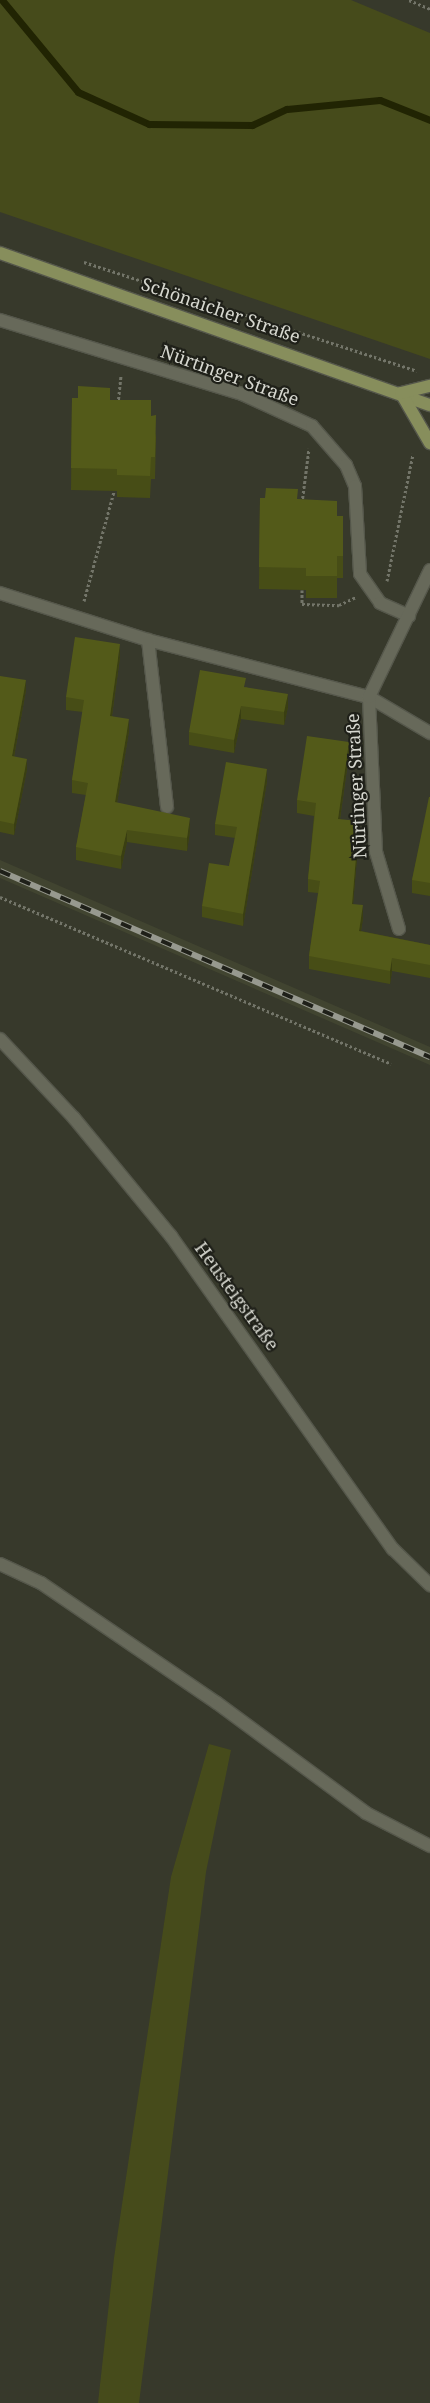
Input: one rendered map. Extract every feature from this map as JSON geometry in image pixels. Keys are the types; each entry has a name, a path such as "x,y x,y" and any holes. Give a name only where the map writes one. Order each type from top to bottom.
{"main road":[{"name":"Schönaicher Straße","path":"0,253 401,393 430,405"},
{"path":"430,386 401,393 430,444"}],"street":[{"name":"Nürtinger Straße","path":"0,320 123,355 281,408 312,426 346,464 355,486 360,574 380,604"},
{"name":"Nürtinger Straße","path":"399,929 376,852 369,697 410,616 430,570"},
{"name":"Nürtinger Straße","path":"0,593 148,640 369,697 430,733"},
{"path":"380,604 410,616"},
{"path":"148,640 167,807"},
{"name":"Heusteigstraße","path":"0,1039 74,1118 171,1236 393,1550 430,1585"},
{"path":"0,1564 42,1584 201,1692 366,1813 430,1846"}],"path":[{"path":"409,0 430,9"},
{"path":"75,259 422,372"},
{"path":"118,409 123,355"},
{"path":"312,426 302,505 312,506"},
{"path":"380,604 413,454"},
{"path":"80,619 114,491"},
{"path":"302,590 302,604 339,605 370,588"},
{"path":"0,897 391,1064"}],"shaded area":[{"path":"0,860 430,1047 430,1065 0,878"}],"green space":[{"path":"0,0 351,0 430,33 430,359 0,212"},
{"path":"209,1744 231,1750 206,1872 139,2403 98,2403 114,2258 171,1877"}],"building":[{"path":"78,386 110,388 110,400 151,400 151,416 156,415 155,457 151,457 150,476 117,475 117,469 71,468 72,398 78,398"},
{"path":"266,488 298,489 297,499 337,501 337,516 343,516 343,556 337,556 337,576 306,576 306,568 259,567 260,498 265,498"},
{"path":"75,637 120,644 110,716 129,719 115,802 190,818 187,838 127,830 121,856 76,847 88,783 72,780 84,700 66,697"},
{"path":"200,670 246,678 244,687 288,694 284,712 241,706 234,740 189,732"},
{"path":"0,676 26,680 12,756 27,759 14,824 0,821"},
{"path":"307,736 349,742 338,819 359,821 352,904 363,905 359,931 430,945 430,965 392,958 390,971 309,956 320,881 308,879 316,803 297,800"},
{"path":"226,762 267,769 243,914 202,906 209,863 229,866 237,827 215,824"},
{"path":"430,797 430,883 412,880"}],"waterway":[{"path":"2,0 78,92 149,124 252,125 287,109 380,100 430,120"}],"railway":[{"path":"0,871 430,1057"}]}
